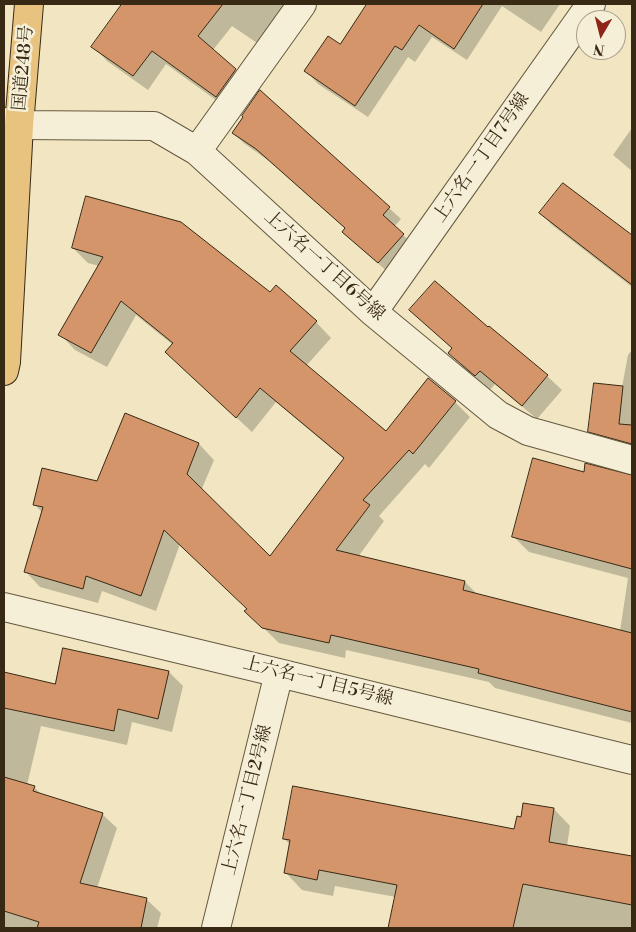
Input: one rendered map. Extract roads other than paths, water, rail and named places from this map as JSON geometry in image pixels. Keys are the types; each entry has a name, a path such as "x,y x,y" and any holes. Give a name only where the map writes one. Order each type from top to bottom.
{"highway":[{"name":"国道248号","path":"4,371 6,362 11,124 29,4"}],"street":[{"path":"197,151 302,4"},
{"name":"上六名一丁目7号線","path":"373,312 591,4"},
{"name":"上六名一丁目6号線","path":"11,124 154,126 197,151 373,312 498,416 528,432 632,460"},
{"name":"上六名一丁目5号線","path":"4,607 280,672 632,760"},
{"name":"上六名一丁目2号線","path":"216,928 280,672"}]}
